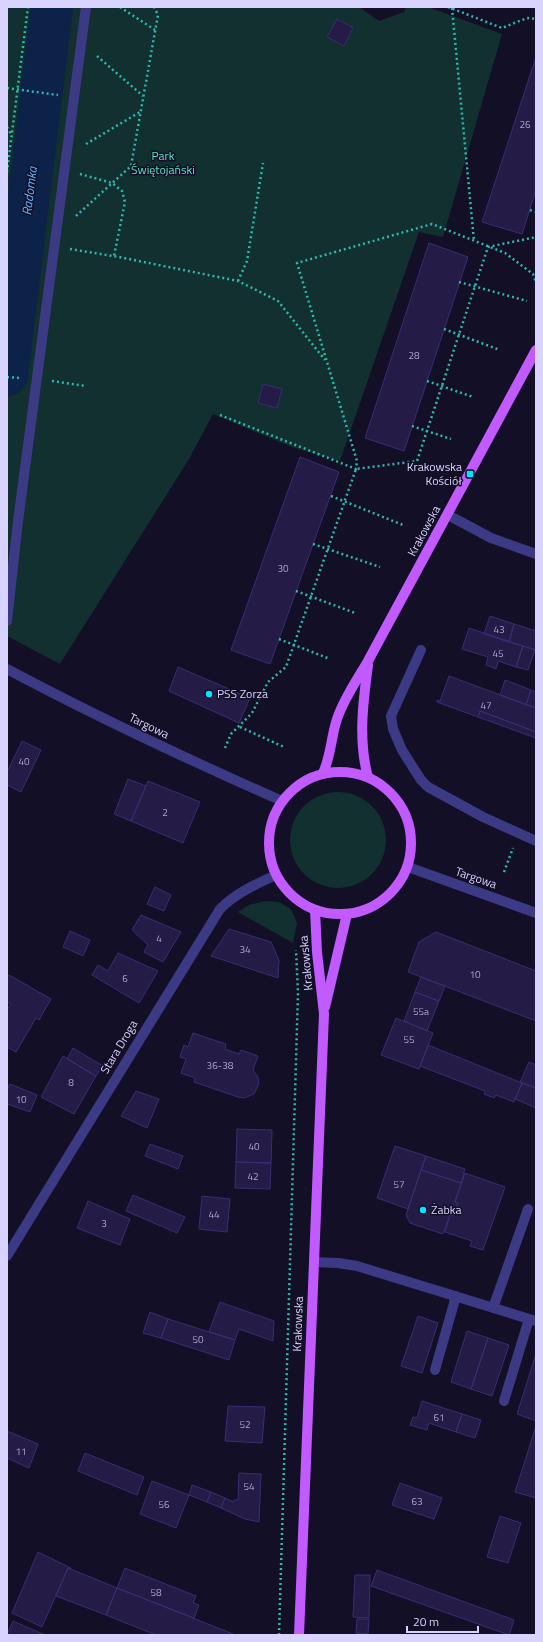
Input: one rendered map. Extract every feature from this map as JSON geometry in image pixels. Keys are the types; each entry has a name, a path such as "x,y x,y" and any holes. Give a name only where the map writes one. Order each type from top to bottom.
{"main road":[{"name":"Krakowska","path":"324,773 328,762 336,720 347,695 368,661 448,515 536,350"},
{"name":"Krakowska","path":"368,661 362,721 364,763 368,776"},
{"path":"338,771 353,772 368,776 384,786 392,794 406,814 411,831 412,849 408,867 399,885 385,900 367,910 348,914 331,914 315,910 298,901 285,888 276,875 270,855 269,836 273,818 282,801 293,789 307,779 324,773 338,771"},
{"name":"Krakowska","path":"299,1635 324,1014 317,952 315,910"},
{"name":"Krakowska","path":"324,1014 348,914"}],"street":[{"path":"7,621 36,379 86,7"},
{"path":"448,515 490,538 536,554"},
{"path":"421,650 391,716 393,729 402,750 421,780 428,787 482,817 536,841"},
{"name":"Targowa","path":"9,673 174,752 282,801"},
{"name":"Targowa","path":"408,867 536,913"},
{"name":"Stara Droga","path":"7,1256 220,908 227,901 276,875"},
{"path":"493,1308 528,1209"},
{"path":"314,1262 343,1263 357,1266 532,1320 504,1401"},
{"path":"435,1370 456,1296"}],"path":[{"path":"7,172 28,7"},
{"path":"120,7 155,30"},
{"path":"56,230 82,212 131,166 158,15 154,7"},
{"path":"448,7 502,28 527,18 536,19"},
{"path":"452,8 474,241"},
{"path":"81,42 144,96"},
{"path":"7,88 64,96"},
{"path":"66,155 141,112"},
{"path":"7,127 12,134"},
{"path":"238,281 247,261 263,163"},
{"path":"64,169 112,184 122,191 124,202 114,256"},
{"path":"530,210 536,212"},
{"path":"225,748 231,734 240,727 252,713 268,682 286,668 356,469 356,461 298,263 432,224 505,253 533,274 536,282"},
{"path":"488,247 536,237"},
{"path":"54,246 114,256 238,281 278,301 327,362"},
{"path":"220,415 356,469 417,461 488,247"},
{"path":"459,282 527,301"},
{"path":"444,329 500,350"},
{"path":"36,379 86,386"},
{"path":"427,381 473,398"},
{"path":"412,426 427,432 451,438"},
{"path":"331,496 403,525"},
{"path":"313,544 380,567"},
{"path":"296,591 355,613"},
{"path":"279,639 294,646 330,658"},
{"path":"240,727 284,747"},
{"path":"504,872 518,833"},
{"path":"279,1635 298,994 296,950"}],"green space":[{"name":"Park Świętojański","path":"7,7 359,7 379,21 404,12 406,7 428,7 502,34 443,237 419,232 340,461 292,447 213,414 189,459 60,664 7,636"},
{"path":"338,792 356,795 372,806 383,822 386,840 383,858 372,874 356,885 338,888 320,885 304,874 293,858 290,840 293,822 304,806 320,795"},
{"path":"265,901 279,902 291,909 297,923 293,943 238,912 249,905"}],"building":[{"path":"337,19 353,28 344,46 327,37"},
{"path":"536,57 536,190 522,234 482,222"},
{"path":"429,243 468,257 404,451 365,438"},
{"path":"263,384 282,389 277,408 258,403"},
{"path":"300,457 339,472 270,664 231,650"},
{"path":"490,616 514,624 509,642 484,634"},
{"path":"514,624 536,631 536,650 509,642"},
{"path":"469,628 523,646 516,667 498,661 496,669 486,665 488,657 462,649"},
{"path":"523,646 535,650 528,670 516,667"},
{"name":"PSS Zorza","path":"178,667 250,698 239,723 169,691"},
{"path":"449,676 536,708 536,732 480,711 478,717 437,702 437,700 440,701"},
{"path":"505,680 531,690 526,705 500,695"},
{"path":"531,690 536,692 536,708 526,705"},
{"path":"480,711 536,732 536,738 478,717"},
{"path":"22,741 41,750 21,792 7,785 7,772"},
{"path":"128,779 146,786 131,821 114,814"},
{"path":"148,781 200,802 183,843 131,821"},
{"path":"155,887 171,895 164,911 147,904"},
{"path":"141,915 181,932 163,962 144,952 148,945 132,930"},
{"path":"229,929 271,942 279,960 278,978 211,956"},
{"path":"70,931 90,940 83,956 63,947"},
{"path":"436,932 536,971 536,1021 408,972 419,942"},
{"path":"118,953 158,971 139,1003 92,975 98,965 108,971"},
{"path":"9,975 51,999 39,1020 36,1018 16,1052 7,1047 7,1010 11,1004 7,1002 7,978"},
{"path":"421,977 445,986 439,1001 415,992"},
{"path":"415,992 439,1001 427,1031 404,1021"},
{"path":"396,1018 433,1033 419,1069 381,1055"},
{"path":"193,1033 226,1044 225,1049 239,1054 241,1050 258,1056 253,1070 258,1077 259,1084 254,1094 244,1098 238,1097 194,1082 195,1078 181,1073 186,1059 180,1057 184,1045 188,1047"},
{"path":"428,1045 522,1083 514,1102 496,1095 494,1098 484,1094 485,1091 420,1066"},
{"path":"73,1048 103,1066 96,1076 67,1059"},
{"path":"63,1056 96,1076 74,1114 41,1097"},
{"path":"529,1062 536,1065 536,1088 520,1082"},
{"path":"522,1083 536,1088 536,1108 515,1099"},
{"path":"10,1084 37,1095 30,1112 7,1104 7,1090"},
{"path":"136,1091 159,1099 147,1128 121,1116"},
{"path":"237,1129 272,1130 271,1163 236,1162"},
{"path":"150,1144 183,1156 178,1169 145,1156"},
{"path":"395,1146 426,1156 408,1209 377,1198"},
{"path":"426,1156 465,1169 461,1183 421,1170"},
{"path":"236,1162 271,1163 270,1189 235,1188"},
{"path":"421,1170 461,1183 455,1202 458,1203 453,1216 450,1215 443,1234 410,1223 406,1215"},
{"path":"465,1173 505,1187 483,1250 470,1246 472,1241 445,1232 450,1215 453,1216 458,1203 455,1202"},
{"path":"133,1195 185,1217 177,1233 126,1211"},
{"path":"202,1196 230,1199 227,1232 199,1229"},
{"path":"88,1201 130,1219 120,1245 77,1228"},
{"path":"220,1302 274,1321 273,1341 239,1329 235,1340 209,1332"},
{"path":"150,1312 168,1319 161,1338 143,1333"},
{"path":"418,1316 438,1323 422,1373 401,1366"},
{"path":"168,1319 235,1340 229,1360 161,1338"},
{"path":"467,1331 488,1338 471,1389 451,1382"},
{"path":"488,1338 509,1345 492,1396 471,1389"},
{"path":"536,1354 536,1421 517,1414"},
{"path":"422,1401 462,1414 456,1432 429,1423 427,1430 410,1425 413,1417 417,1418"},
{"path":"228,1406 265,1407 262,1443 225,1441"},
{"path":"462,1414 481,1420 475,1438 456,1432"},
{"path":"536,1426 536,1498 515,1492"},
{"path":"7,1431 38,1444 29,1468 7,1458"},
{"path":"85,1453 144,1477 137,1495 78,1471"},
{"path":"239,1473 261,1474 259,1522 245,1519 221,1508 225,1498 234,1502 234,1500 238,1500"},
{"path":"152,1481 189,1495 176,1528 140,1514"},
{"path":"400,1483 442,1498 434,1519 392,1505"},
{"path":"192,1485 211,1492 207,1502 189,1495"},
{"path":"211,1492 225,1498 221,1508 207,1502"},
{"path":"500,1516 521,1523 508,1563 487,1557"},
{"path":"38,1552 71,1568 68,1568 42,1627 12,1613"},
{"path":"68,1568 117,1588 106,1615 56,1596"},
{"path":"125,1568 196,1596 193,1603 199,1605 194,1618 117,1588"},
{"path":"377,1570 514,1620 509,1635 371,1586"},
{"path":"355,1575 370,1575 369,1618 353,1617"},
{"path":"117,1588 233,1635 156,1635 106,1615"},
{"path":"357,1619 369,1619 368,1634 356,1633"},
{"path":"13,1621 45,1635 7,1635"}],"waterway":[{"name":"Radomka","path":"7,375 52,7"}],"place":[{"name":"Krakowska Kościół","path":"470,474"},
{"name":"PSS Zorza","path":"209,694"},
{"name":"Żabka","path":"423,1210"}]}
